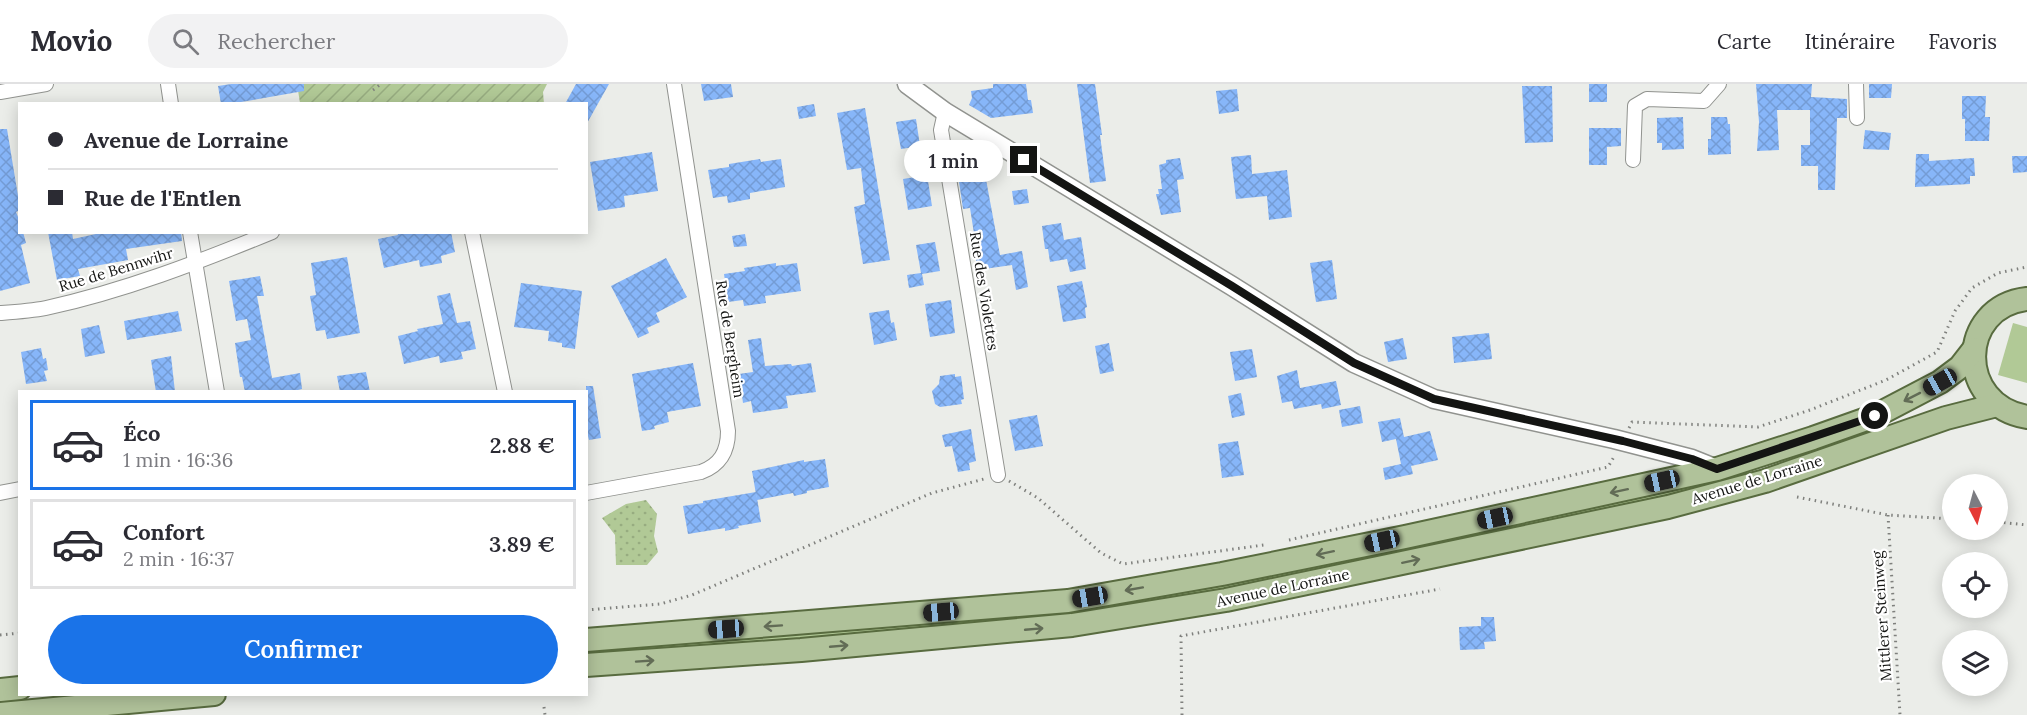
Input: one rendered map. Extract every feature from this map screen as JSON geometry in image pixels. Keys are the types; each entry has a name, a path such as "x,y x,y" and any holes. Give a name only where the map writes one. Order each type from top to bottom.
{"main road":[{"name":"Avenue de Lorraine","path":"588,640 1068,601 1222,574 1717,469 1875,416 1940,382 1960,366 1974,349 1980,331 1991,316 2006,305 2027,299"},
{"path":"1974,349 1977,380 1985,394 1997,405 2027,417"},
{"name":"Avenue de Lorraine","path":"588,666 1072,626 1226,600 1668,507 1765,481 1946,418 1997,405"},
{"path":"0,690 18,688"},
{"path":"0,714 193,696"}],"street":[{"path":"0,92 46,84"},
{"path":"168,84 171,102"},
{"name":"Rue de Bergheim","path":"588,493 701,472 712,468 723,456 728,444 728,431 674,84"},
{"path":"907,84 945,112 1232,286 1354,363 1434,399 1623,441 1692,459 1717,469"},
{"path":"1633,160 1635,106 1647,99 1704,101 1719,84"},
{"path":"1856,84 1857,118"},
{"name":"Rue des Violettes","path":"945,112 941,130 998,475"},
{"path":"190,234 216,390"},
{"name":"Rue de Bennwihr","path":"0,313 44,308 119,288 194,264 267,234"},
{"path":"472,234 505,390"},
{"path":"0,493 18,489"}],"path":[{"path":"373,90 381,84"},
{"path":"1282,541 1608,467 1632,422 1758,427 1810,411 1886,380 1936,352 1955,311 1972,288 1998,273 2027,267"},
{"path":"588,610 660,604 692,595 932,493 998,475 1038,498 1101,553 1123,564 1270,544"},
{"path":"1797,497 1888,515 1942,518"},
{"name":"Mittlerer Steinweg","path":"1888,515 1900,715"},
{"path":"2008,523 2027,525"},
{"path":"1182,715 1181,636 1440,589"},
{"path":"0,634 18,633"},
{"path":"544,707 545,715"}],"green space":[{"path":"297,84 547,84 543,92 544,102 300,102"},
{"path":"2013,323 2027,327 2027,383 1998,375"},
{"path":"1748,469 1750,476 1589,517 1165,604 1049,620 588,658 588,649 1032,613 1152,598 1547,518"},
{"path":"646,500 657,514 654,536 658,552 647,565 616,565 615,535 602,518 626,504"}],"building":[{"path":"304,84 304,91 241,102 221,102 218,86"},
{"path":"576,84 609,84 588,121 588,102 566,102"},
{"path":"701,84 731,84 733,97 704,101"},
{"path":"993,84 1026,84 1028,100 1031,100 1033,113 991,118 969,105 972,98 971,91 993,88"},
{"path":"1077,84 1095,84 1106,181 1090,183"},
{"path":"1589,84 1607,84 1607,102 1589,102"},
{"path":"1756,84 1812,84 1811,97 1847,99 1847,118 1837,118 1835,190 1818,190 1818,166 1801,166 1801,145 1810,145 1810,110 1777,110 1779,150 1757,151 1759,122"},
{"path":"1869,84 1892,84 1891,98 1869,98"},
{"path":"1522,86 1552,86 1553,142 1525,143"},
{"path":"1237,89 1239,111 1219,114 1216,91"},
{"path":"1962,96 1986,96 1985,117 1990,117 1989,141 1965,141"},
{"path":"814,104 816,116 799,119 797,107"},
{"path":"865,108 890,260 863,264 854,207 865,204 861,168 847,170 837,113"},
{"path":"1683,117 1684,149 1662,150 1662,143 1657,143 1657,118"},
{"path":"1711,117 1727,117 1728,124 1730,124 1731,154 1708,155"},
{"path":"916,119 920,146 901,149 896,122"},
{"path":"1589,128 1621,128 1621,146 1607,147 1607,165 1589,165"},
{"path":"0,129 7,129 18,196 18,211 16,212 18,234 24,234 26,243 21,245 30,283 0,291"},
{"path":"1865,130 1891,133 1889,150 1863,149"},
{"path":"976,144 980,147 1000,255 1022,251 1028,287 1016,290 1012,265 977,270 976,259 978,259 970,208 963,209 958,175 971,173 967,145"},
{"path":"652,152 658,191 624,196 625,207 598,211 590,162"},
{"path":"1916,154 1929,154 1929,161 1974,158 1975,176 1970,176 1970,184 1915,187"},
{"path":"1251,155 1252,174 1287,170 1292,217 1269,220 1267,196 1236,199 1231,157"},
{"path":"2012,156 2027,156 2027,172 2013,173"},
{"path":"1180,158 1184,179 1177,180 1181,212 1161,215 1156,194 1159,194 1158,189 1162,189 1159,165 1166,163 1166,160"},
{"path":"760,159 761,162 781,159 785,187 750,193 750,199 728,203 727,196 713,198 708,170"},
{"path":"927,175 932,206 908,210 903,179"},
{"path":"1027,189 1029,203 1014,205 1012,191"},
{"path":"1061,223 1064,240 1081,237 1086,269 1070,272 1067,259 1050,262 1048,249 1045,249 1042,226"},
{"path":"48,234 72,234 73,239 96,234 181,234 182,241 126,249 128,260 78,269 80,276 57,280"},
{"path":"451,234 455,252 441,256 442,263 420,267 419,260 384,268 378,239 398,235"},
{"path":"745,234 747,246 734,247 732,236"},
{"path":"935,242 940,271 922,274 924,285 909,288 907,275 921,273 916,245"},
{"path":"347,257 360,333 327,339 325,330 316,331 310,296 316,295 311,263"},
{"path":"666,258 687,297 656,313 660,322 647,328 649,333 638,338 611,286"},
{"path":"1332,260 1337,299 1316,302 1310,263"},
{"path":"776,263 776,266 797,263 801,291 765,296 766,303 744,306 743,300 728,302 724,274"},
{"path":"260,276 264,296 257,296 272,378 300,373 302,389 245,390 242,377 240,377 235,343 251,340 247,319 236,321 229,281"},
{"path":"1082,281 1087,307 1085,308 1086,318 1063,322 1057,286"},
{"path":"521,283 582,291 575,349 562,347 562,343 548,341 549,331 514,327"},
{"path":"450,293 457,323 470,321 476,349 461,352 463,359 440,363 439,356 404,364 398,336 418,331 417,329 443,324 437,296"},
{"path":"951,300 955,333 930,337 925,304"},
{"path":"889,310 897,340 874,345 869,313"},
{"path":"178,311 182,331 127,340 124,321"},
{"path":"99,325 105,353 85,357 81,329"},
{"path":"1489,333 1492,359 1454,363 1452,337"},
{"path":"761,338 765,366 811,363 816,392 786,396 788,408 753,413 751,401 743,403 739,374 753,372 748,340"},
{"path":"1403,338 1407,359 1388,362 1384,342"},
{"path":"1109,343 1114,371 1100,374 1095,346"},
{"path":"41,348 43,359 46,358 48,370 44,371 47,381 26,384 21,352"},
{"path":"1252,349 1257,377 1235,381 1230,352"},
{"path":"171,356 175,390 156,390 151,360"},
{"path":"693,363 701,406 667,412 669,422 654,426 655,429 642,431 632,374"},
{"path":"1297,370 1300,388 1336,381 1341,405 1322,409 1321,404 1294,409 1292,401 1282,403 1277,376"},
{"path":"366,372 370,390 340,390 337,376"},
{"path":"955,374 955,377 961,376 964,399 961,400 962,404 940,407 935,404 932,391 939,384 940,376"},
{"path":"586,386 593,386 601,438 589,440 588,390"},
{"path":"1241,393 1245,415 1232,418 1228,396"},
{"path":"1360,406 1363,423 1342,427 1339,410"},
{"path":"1037,415 1043,446 1015,451 1009,420"},
{"path":"1400,418 1404,437 1430,431 1438,460 1411,466 1413,474 1385,480 1383,468 1401,464 1396,439 1382,442 1378,422"},
{"path":"971,429 976,461 969,463 970,470 958,472 952,446 945,447 942,435"},
{"path":"1238,441 1244,475 1222,478 1218,444"},
{"path":"825,459 829,487 794,496 793,493 757,500 752,471 804,460 804,462"},
{"path":"756,492 761,522 725,531 725,528 688,534 683,506"},
{"path":"1481,617 1494,617 1496,641 1484,642 1485,649 1460,650 1459,627 1481,626"}],"route":[{"path":"1024,160 1354,363 1434,399 1623,441 1692,459 1717,469 1875,416"}]}
